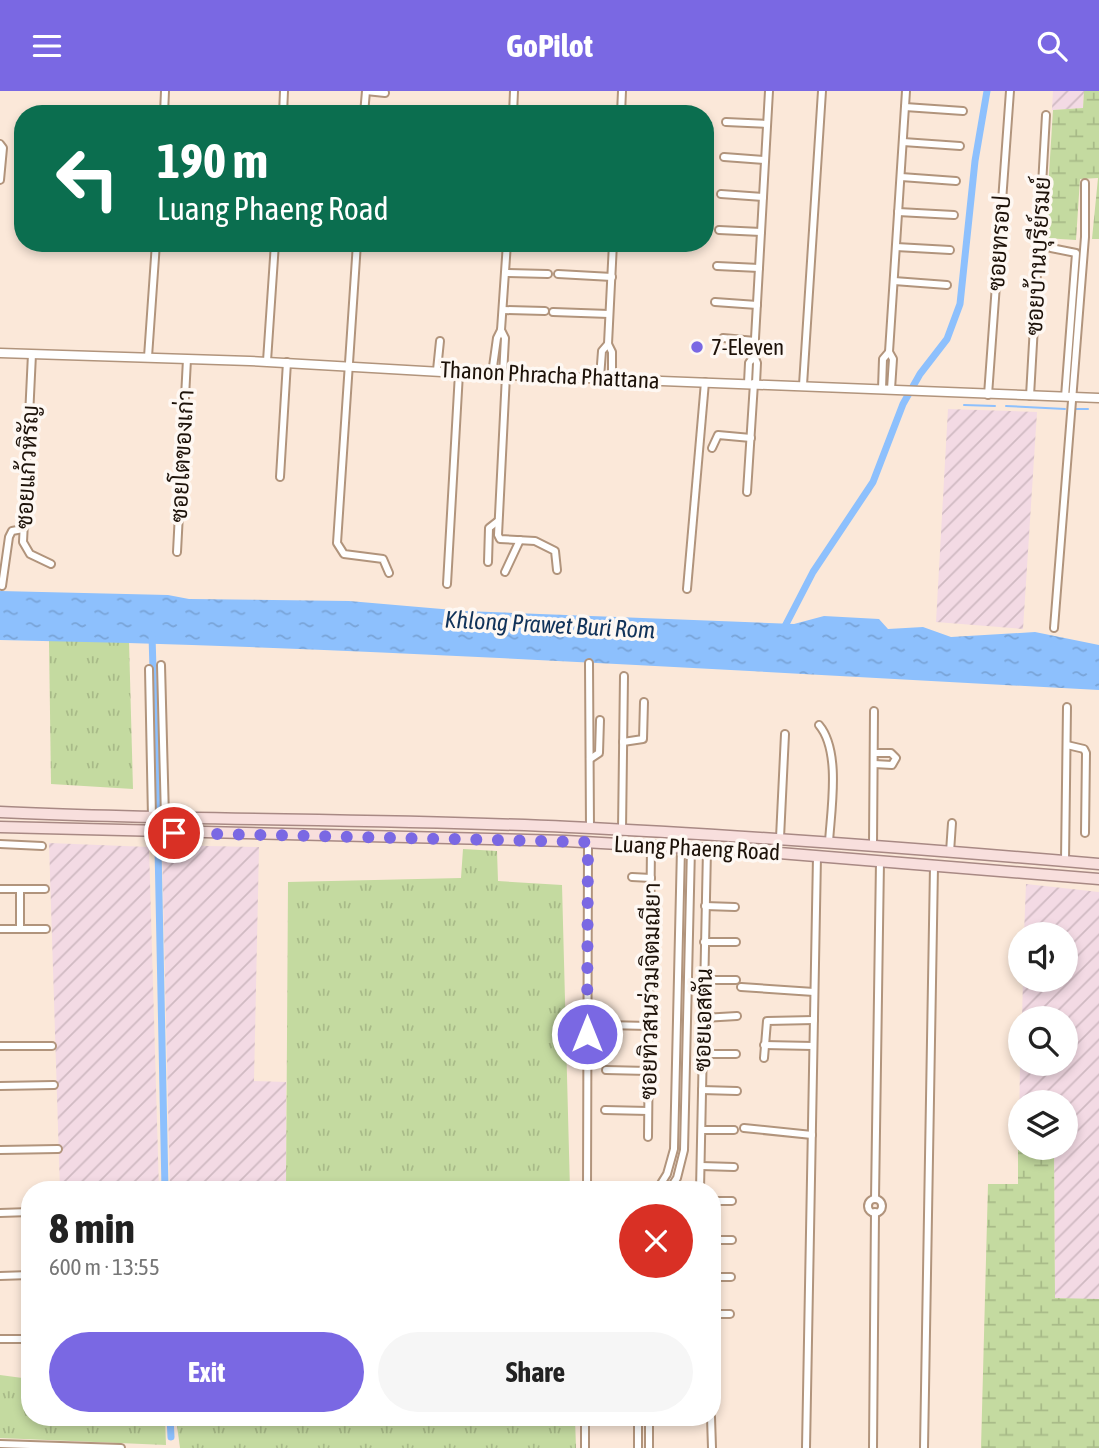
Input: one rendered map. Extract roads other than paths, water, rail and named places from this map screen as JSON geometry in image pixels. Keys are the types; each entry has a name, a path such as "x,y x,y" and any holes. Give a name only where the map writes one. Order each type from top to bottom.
{"main road":[{"name":"Luang Phaeng Road","path":"0,812 152,820 622,829 780,838 1099,864"},
{"name":"Luang Phaeng Road","path":"0,827 588,842 779,853 1099,879"},
{"path":"566,841 567,827"},
{"path":"779,853 780,838"}],"street":[{"path":"366,91 385,93"},
{"path":"747,492 753,383 757,363 754,356 769,91"},
{"path":"803,386 822,91"},
{"path":"891,389 893,359 889,352 906,91"},
{"name":"ซอยทรอป","path":"988,395 1010,91"},
{"path":"905,107 963,111"},
{"name":"ซอยบ้านบุรีย์รมย์","path":"1030,396 1046,115"},
{"path":"726,122 767,124"},
{"path":"903,142 960,146"},
{"path":"0,144 0,180"},
{"path":"724,157 765,160"},
{"path":"901,177 956,181"},
{"path":"1068,397 1085,237 1085,183"},
{"path":"721,194 763,197"},
{"path":"898,212 954,215"},
{"path":"719,230 761,232"},
{"path":"896,247 950,250"},
{"path":"1051,248 1076,253 1054,628"},
{"path":"148,357 155,252"},
{"path":"267,361 274,252"},
{"path":"356,252 337,543 344,554 383,559 389,573"},
{"path":"492,374 496,338 501,330 507,252"},
{"path":"612,378 612,352 608,344 613,252"},
{"path":"717,266 759,268"},
{"path":"506,273 548,274"},
{"path":"558,274 612,277"},
{"path":"894,281 947,285"},
{"path":"715,302 757,305"},
{"path":"503,310 545,311"},
{"path":"554,312 609,314"},
{"path":"501,330 505,338 505,375 498,521 500,539 520,540 550,547 557,558 557,570"},
{"path":"723,338 755,341"},
{"path":"436,370 440,341"},
{"path":"600,378 602,351 608,344"},
{"path":"882,389 883,359 889,352"},
{"name":"Thanon Phracha Phattana","path":"0,353 267,361 459,373 1099,398"},
{"name":"ซอยแก้วหิรัญ","path":"32,354 23,529 26,550 51,564"},
{"name":"ซอยโตของเก่า","path":"177,552 187,359"},
{"path":"280,477 287,362"},
{"path":"447,584 459,373"},
{"path":"687,589 705,382"},
{"path":"712,448 718,435 751,438"},
{"path":"488,562 489,528 498,521"},
{"path":"2,586 9,537 15,529 23,529"},
{"path":"505,572 520,540"},
{"path":"589,663 590,828"},
{"path":"161,665 165,820"},
{"path":"149,669 152,820"},
{"path":"622,829 624,676"},
{"path":"623,742 640,742 643,739 644,702"},
{"path":"1065,861 1067,707"},
{"path":"873,845 874,711"},
{"path":"590,759 599,753 600,720"},
{"path":"819,725 827,734 832,750 829,842"},
{"path":"780,838 785,734"},
{"path":"1066,745 1084,749 1086,753 1085,833"},
{"path":"874,753 891,753 896,758 892,765 874,764"},
{"path":"950,852 952,823"},
{"path":"587,1181 588,842"},
{"path":"0,844 43,846"},
{"name":"ซอยทิวสนร่วมจิตมณียา","path":"648,1137 651,846"},
{"path":"663,1181 674,1149 680,899 686,848"},
{"path":"675,1181 684,1150 690,899 686,848"},
{"name":"ซอยเอสตัน","path":"700,1181 706,849"},
{"path":"806,1448 817,856"},
{"path":"873,1448 875,1212 868,1206 875,1199 880,861"},
{"path":"924,1448 934,866"},
{"path":"632,877 651,878"},
{"path":"0,889 45,889"},
{"path":"20,889 20,929"},
{"path":"680,899 690,899"},
{"path":"705,906 735,907"},
{"path":"0,929 46,929"},
{"path":"704,942 736,942"},
{"path":"704,980 814,992"},
{"path":"703,1018 737,1016"},
{"path":"764,1058 767,1021 814,1020"},
{"path":"605,1025 649,1026"},
{"path":"764,1045 813,1046"},
{"path":"0,1046 52,1046"},
{"path":"703,1054 736,1054"},
{"path":"606,1070 648,1071"},
{"path":"0,1086 54,1086"},
{"path":"702,1090 737,1091"},
{"path":"606,1110 648,1111"},
{"path":"744,1128 812,1135"},
{"path":"702,1130 734,1130"},
{"path":"0,1150 58,1149"},
{"path":"701,1166 734,1167"},
{"path":"721,1201 732,1201"},
{"path":"0,1213 21,1212"},
{"path":"721,1240 732,1240"},
{"path":"0,1276 21,1275"},
{"path":"721,1277 732,1277"},
{"path":"721,1314 730,1314"},
{"path":"0,1339 21,1339"},
{"path":"584,1448 585,1426"},
{"path":"638,1426 638,1448"},
{"path":"649,1426 649,1448"},
{"path":"711,1426 712,1448"},
{"path":"0,1444 121,1448"}],"water":[{"name":"Khlong Prawet Buri Rom","path":"0,591 168,595 189,599 349,601 465,611 794,624 824,616 879,619 888,629 923,627 951,637 1035,632 1099,645 1099,690 413,654 0,640"}],"waterway":[{"path":"782,632 813,572 873,482 903,404 920,374 947,339 960,304 975,161 987,91"},
{"path":"964,405 995,406"},
{"path":"1006,406 1065,409"},
{"path":"1076,409 1088,409"},
{"path":"152,635 157,809"},
{"path":"158,847 165,1181"},
{"path":"170,1426 171,1437"}],"place":[{"name":"7-Eleven","path":"697,347"}]}
